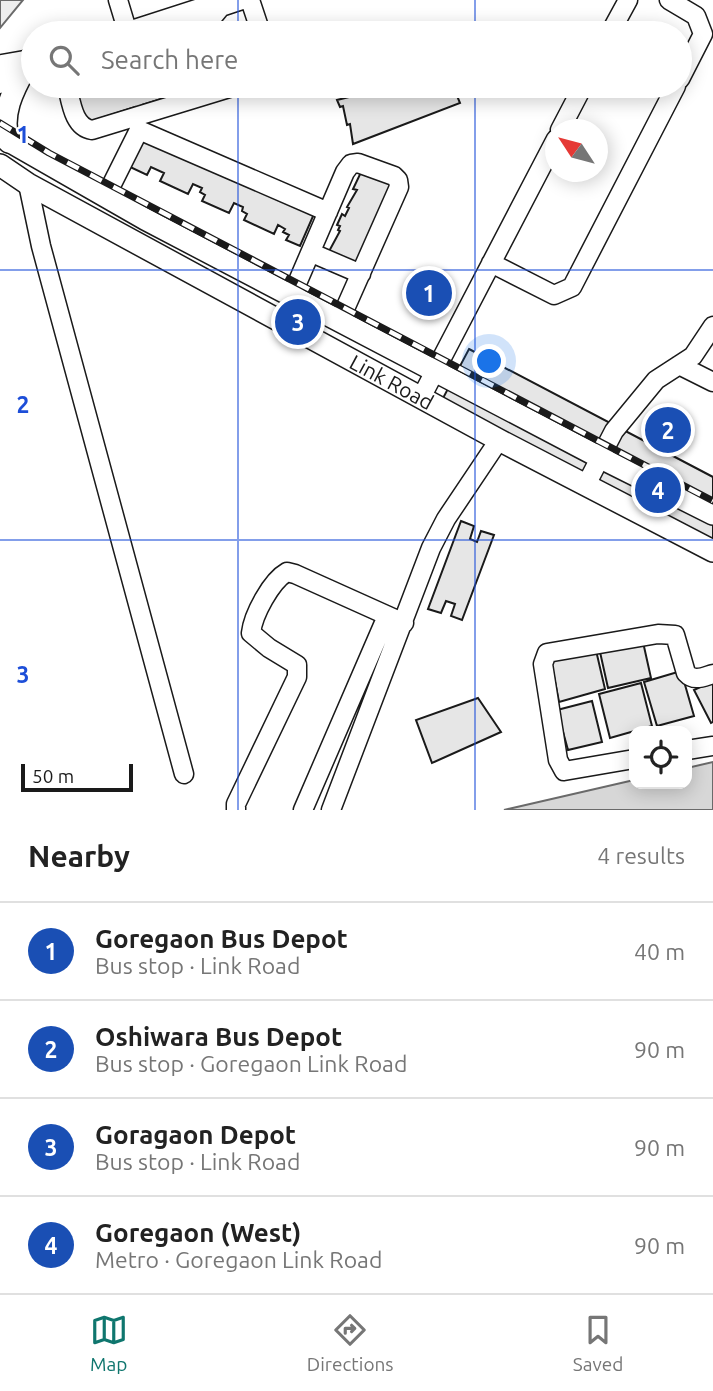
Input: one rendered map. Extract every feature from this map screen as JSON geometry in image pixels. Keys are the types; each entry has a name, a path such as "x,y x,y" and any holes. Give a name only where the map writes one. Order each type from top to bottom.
{"main road":[{"path":"0,66 21,63"},
{"path":"4,139 12,91 21,76"},
{"name":"Link Road","path":"4,139 145,219 713,514"},
{"name":"Link Road","path":"0,165 28,184 499,440 713,551"},
{"path":"133,240 145,219"},
{"path":"286,323 295,296"}],"street":[{"path":"118,0 123,21"},
{"path":"204,21 211,19 221,7 242,0"},
{"path":"250,0 257,21"},
{"path":"617,21 628,0"},
{"path":"669,0 695,16 703,34 692,56"},
{"path":"162,21 212,4 221,7"},
{"path":"0,84 21,68"},
{"path":"0,96 21,71"},
{"path":"70,98 76,119 86,130 138,123 204,98"},
{"path":"566,119 577,98"},
{"path":"491,263 554,295 572,287 670,98"},
{"path":"106,196 138,123"},
{"path":"138,123 328,212"},
{"path":"422,396 545,158"},
{"path":"295,296 328,212 351,164 358,163 394,176 399,187 340,320"},
{"path":"28,184 44,259 184,774"},
{"path":"312,253 361,274"},
{"path":"586,485 614,431 656,380 693,356 713,326"},
{"path":"679,365 713,382"},
{"path":"303,810 446,519 499,440"},
{"path":"236,810 236,804 298,677 297,665 251,633 252,622 278,578 286,572 295,574 395,619"},
{"path":"331,810 395,619"},
{"path":"629,760 564,771 558,760 543,664 547,653 658,634 675,635 686,673 696,679 713,674"},
{"path":"692,749 713,746"}],"shaded area":[{"path":"0,0 23,0 0,28"},
{"path":"713,762 713,810 504,810 629,781 629,789 692,789 692,767"}],"building":[{"path":"78,98 168,98 171,104 163,106 161,99 142,105 145,114 138,116 135,107 86,123"},
{"path":"458,98 460,103 353,144 350,124 347,125 343,106 340,107 337,100"},
{"path":"142,135 314,214 300,246 286,240 289,235 278,225 274,234 244,220 247,214 242,211 243,207 234,203 229,213 202,201 205,195 200,192 202,188 193,184 188,194 160,181 164,173 151,167 147,175 128,166"},
{"path":"363,168 394,182 354,268 327,255 340,231 340,226 337,225 342,214 345,216 357,190 353,189"},
{"path":"469,349 713,477 713,543 442,400"},
{"path":"461,521 474,526 470,539 477,542 481,531 494,535 462,620 451,616 455,604 446,601 441,613 428,609"},
{"path":"643,642 651,678 608,688 600,652"},
{"path":"595,646 605,689 559,702 550,656"},
{"path":"681,671 694,716 657,726 644,682"},
{"path":"713,681 713,722 711,723 694,690"},
{"path":"641,683 652,726 629,726 629,733 610,738 599,694"},
{"path":"478,698 501,732 432,763 416,720"},
{"path":"592,701 602,742 568,750 557,710"}],"railway":[{"path":"0,123 49,153 713,501"}],"place":[{"name":"Goregaon Bus Depot","path":"429,293"},
{"name":"Goragaon Depot","path":"298,322"},
{"name":"Oshiwara Bus Depot","path":"668,430"},
{"name":"Goregaon (West)","path":"658,490"}]}
